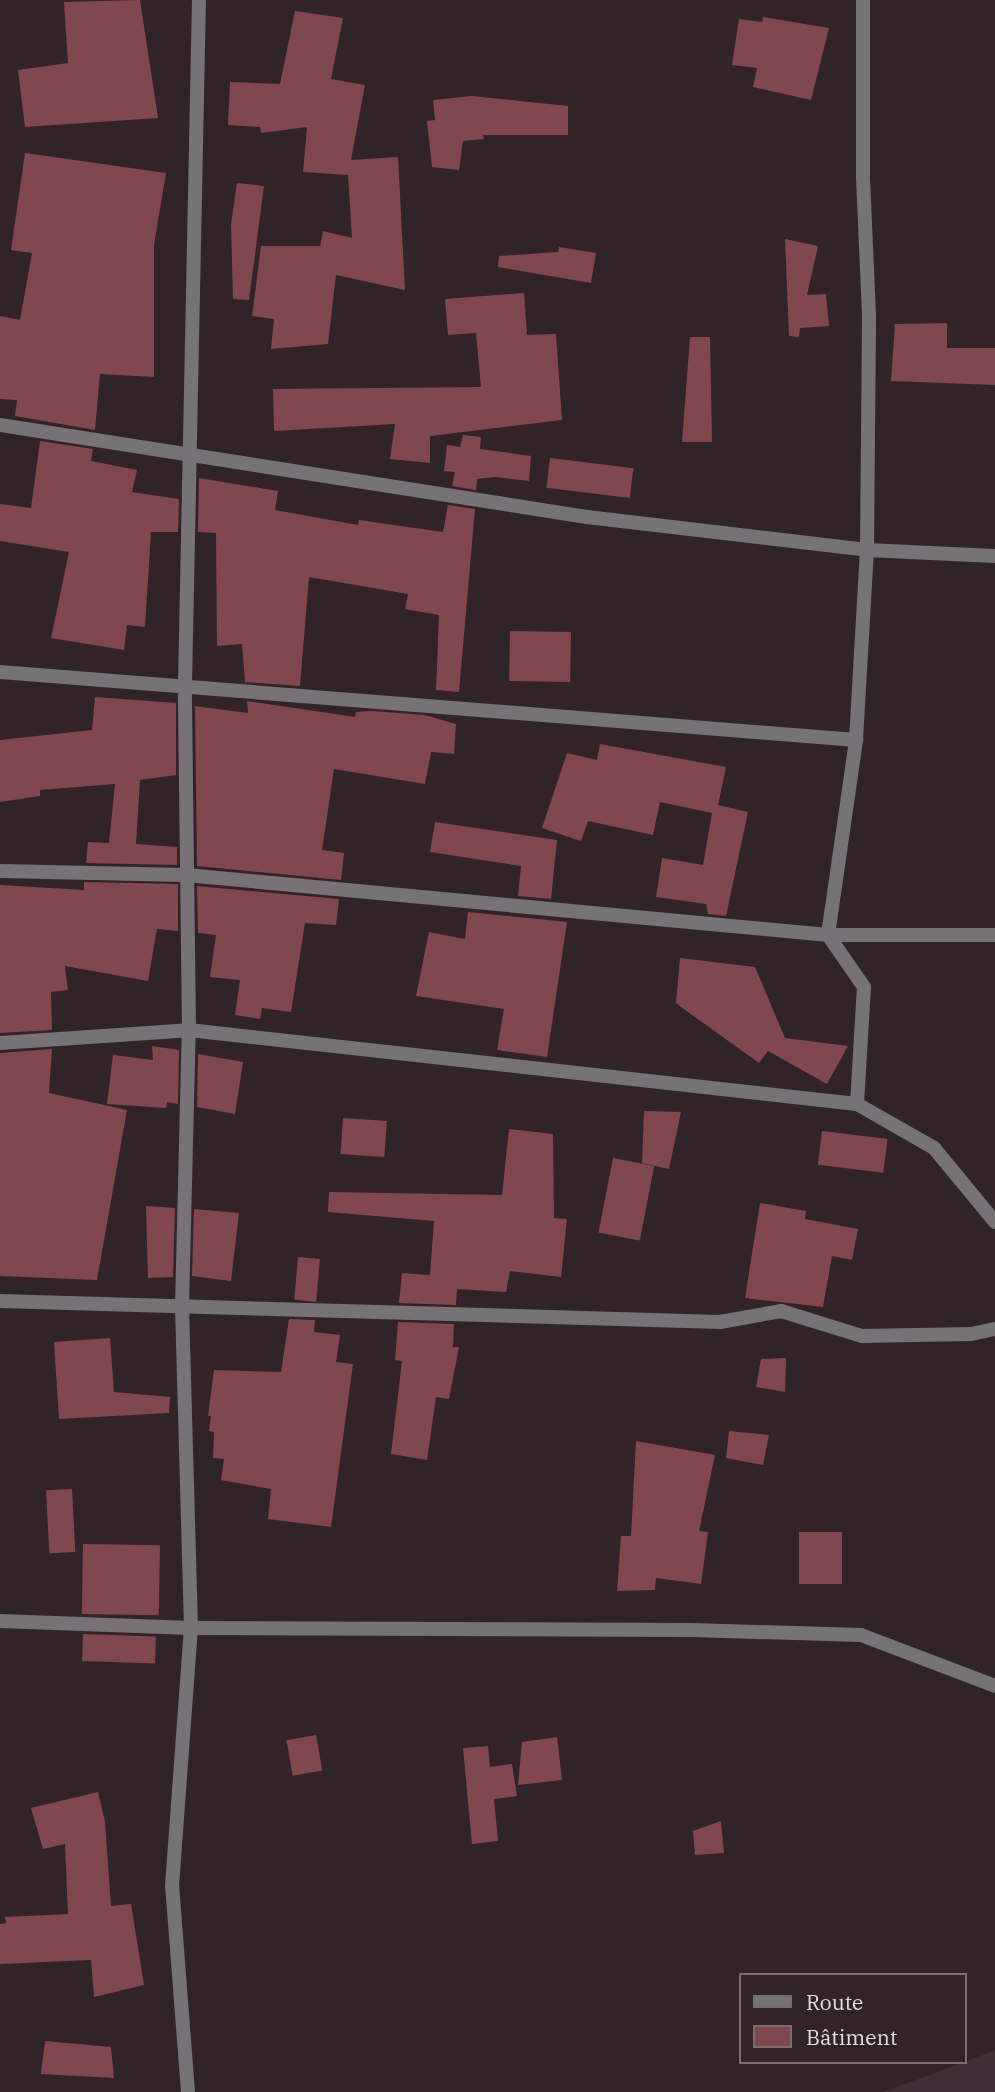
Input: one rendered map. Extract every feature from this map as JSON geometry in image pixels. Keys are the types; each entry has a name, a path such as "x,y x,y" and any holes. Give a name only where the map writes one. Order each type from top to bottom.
{"street":[{"path":"188,2092 172,1886 191,1628 182,1307 189,1030 185,684 199,0"},
{"path":"857,1104 864,987 828,935 856,740 867,550 869,315 863,178 863,0"},
{"path":"0,425 189,457 587,517 867,550 995,556"},
{"path":"0,672 185,684 856,740"},
{"path":"0,872 186,875 828,935 995,935"},
{"path":"0,1043 189,1030 857,1104 934,1148 995,1222"},
{"path":"0,1301 720,1322 781,1311 862,1336 971,1335 995,1329"},
{"path":"0,1621 191,1628 691,1630 861,1635 995,1686"}],"shaded area":[{"path":"995,2050 995,2092 883,2092 960,2064 967,2064 967,2061"}],"building":[{"path":"140,0 158,118 25,127 18,70 68,63 64,2"},
{"path":"295,11 343,18 331,79 365,85 351,160 398,157 405,290 336,275 328,344 271,349 274,319 252,316 261,246 320,246 323,231 352,238 348,175 303,172 307,127 261,133 260,127 228,125 230,82 280,84"},
{"path":"763,17 829,28 811,100 753,87 757,68 732,65 739,19 762,22"},
{"path":"472,96 568,106 568,135 483,135 484,139 463,141 459,170 432,167 427,121 435,120 433,100"},
{"path":"25,153 166,173 154,245 154,377 100,374 95,430 15,416 17,400 0,399 0,316 20,320 32,253 11,250"},
{"path":"237,183 264,186 249,300 233,299 231,224"},
{"path":"785,239 818,246 807,295 826,294 829,326 800,328 799,337 789,336"},
{"path":"559,247 596,253 591,283 498,267 499,256 558,252"},
{"path":"524,293 527,335 556,334 562,420 430,436 430,463 390,459 395,424 274,431 273,389 481,387 476,333 448,335 445,299"},
{"path":"947,323 947,348 995,348 995,385 891,381 895,324"},
{"path":"690,337 710,337 712,442 682,442"},
{"path":"463,435 481,437 480,449 531,456 529,481 494,477 477,479 476,490 452,486 455,472 444,471 447,445 460,447"},
{"path":"40,441 93,449 91,461 137,470 132,492 179,499 178,532 151,532 145,627 127,625 124,650 51,638 69,552 0,541 0,504 31,508"},
{"path":"550,458 633,468 630,498 546,488"},
{"path":"199,478 278,491 275,510 358,525 359,520 443,532 448,505 475,509 459,692 436,690 439,615 405,609 408,594 309,577 300,686 245,682 242,644 217,646 216,533 198,532"},
{"path":"510,631 571,632 570,682 509,681"},
{"path":"95,697 176,703 176,775 140,780 136,844 177,847 177,865 86,863 88,842 109,843 115,784 40,790 40,796 0,802 0,740 92,730"},
{"path":"247,701 355,717 356,712 371,711 425,715 456,724 454,754 431,752 425,784 334,769 322,850 344,853 341,880 197,866 195,706 248,713"},
{"path":"600,744 726,767 718,805 748,812 726,916 708,914 706,904 656,897 662,858 703,865 712,813 660,802 653,835 588,821 581,841 542,828 567,753 597,760"},
{"path":"435,822 557,840 551,899 518,896 521,866 430,852"},
{"path":"84,882 178,884 178,931 157,929 148,981 65,966 68,990 51,992 52,1030 0,1033 0,885 84,890"},
{"path":"197,886 339,899 336,925 305,923 291,1012 262,1008 260,1019 235,1015 240,980 210,977 216,935 198,933"},
{"path":"468,912 567,922 547,1057 497,1050 504,1009 416,996 429,932 465,939"},
{"path":"680,958 755,967 785,1038 848,1046 827,1084 768,1051 759,1063 676,1003"},
{"path":"152,1046 179,1050 178,1104 167,1102 166,1108 107,1104 113,1055 153,1060"},
{"path":"52,1049 49,1093 127,1110 97,1280 0,1276 0,1053"},
{"path":"198,1054 243,1062 235,1114 197,1107"},
{"path":"644,1111 681,1112 669,1169 642,1163"},
{"path":"343,1118 387,1121 384,1157 340,1154"},
{"path":"509,1129 553,1134 554,1218 567,1219 561,1277 510,1271 506,1292 457,1289 456,1305 399,1303 402,1273 430,1275 434,1221 328,1212 329,1192 502,1195"},
{"path":"822,1131 888,1139 883,1173 818,1165"},
{"path":"613,1158 654,1166 640,1241 598,1233"},
{"path":"760,1203 806,1211 805,1219 858,1229 852,1260 832,1256 823,1307 745,1298"},
{"path":"146,1206 175,1208 173,1277 148,1278"},
{"path":"194,1209 239,1213 231,1281 192,1276"},
{"path":"298,1257 320,1259 316,1302 294,1300"},
{"path":"289,1319 315,1320 314,1332 340,1335 336,1362 353,1364 331,1527 268,1519 271,1489 221,1480 224,1459 213,1458 214,1432 209,1431 211,1416 208,1416 214,1370 281,1372"},
{"path":"398,1322 454,1324 453,1347 459,1347 449,1399 436,1397 427,1460 391,1454 402,1361 395,1360"},
{"path":"110,1338 114,1392 170,1397 169,1413 59,1419 54,1342"},
{"path":"786,1358 785,1392 756,1387 761,1359"},
{"path":"729,1431 769,1435 763,1465 726,1458"},
{"path":"636,1441 715,1455 699,1531 708,1532 701,1584 656,1578 655,1590 617,1591 621,1536 631,1536"},
{"path":"72,1489 75,1552 49,1553 46,1490"},
{"path":"799,1532 842,1532 842,1584 799,1584"},
{"path":"83,1544 160,1545 159,1615 82,1614"},
{"path":"83,1634 156,1637 155,1664 82,1661"},
{"path":"316,1735 322,1770 293,1776 286,1740"},
{"path":"557,1737 562,1780 518,1785 522,1742"},
{"path":"488,1746 490,1767 512,1764 517,1796 494,1799 498,1841 472,1844 463,1748"},
{"path":"98,1792 105,1822 111,1906 131,1904 144,1985 94,1997 91,1960 0,1964 0,1924 6,1923 5,1917 68,1914 65,1844 43,1849 31,1808"},
{"path":"721,1821 724,1853 695,1855 693,1831"},
{"path":"45,2041 111,2047 114,2078 41,2074"}]}
